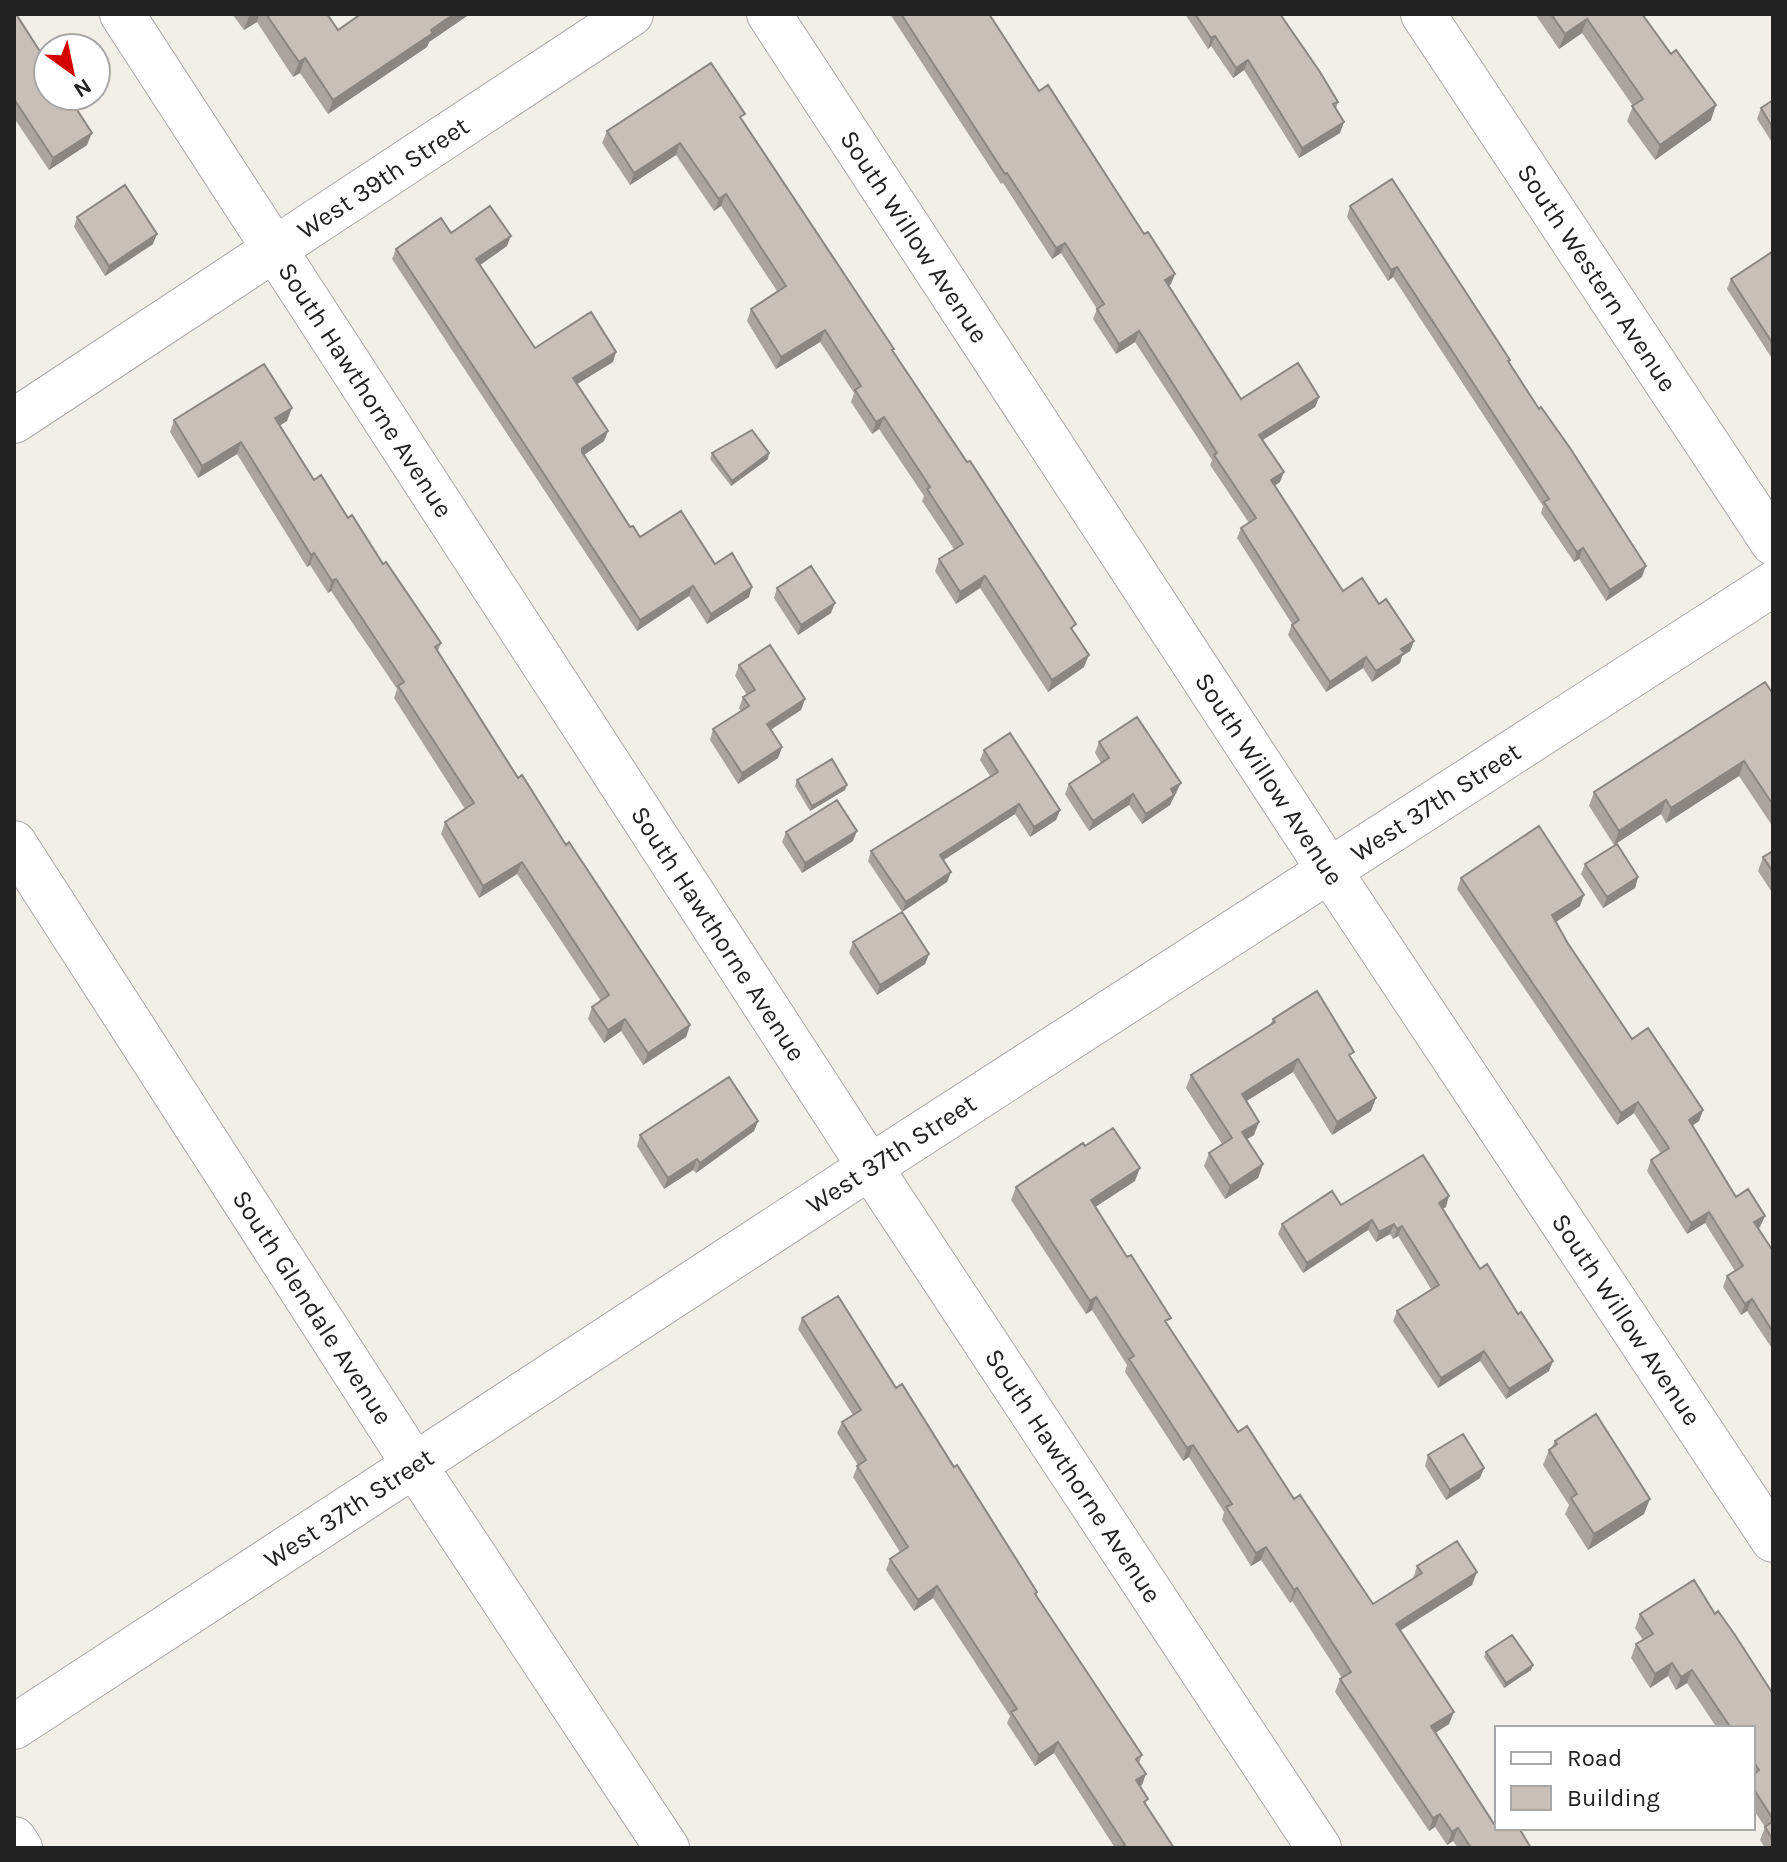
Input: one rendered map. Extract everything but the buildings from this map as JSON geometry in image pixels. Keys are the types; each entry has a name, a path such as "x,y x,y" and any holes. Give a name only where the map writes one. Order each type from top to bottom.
{"street":[{"name":"South Hawthorne Avenue","path":"122,14 870,1167 1319,1848"},
{"name":"West 39th Street","path":"14,421 631,14"},
{"name":"South Willow Avenue","path":"769,14 1329,870 1773,1540"},
{"name":"South Western Avenue","path":"1423,14 1773,543"},
{"name":"West 37th Street","path":"14,1727 870,1167 1773,584"},
{"name":"South Glendale Avenue","path":"14,843 415,1466 667,1848"},
{"path":"14,1839 20,1848"}]}
